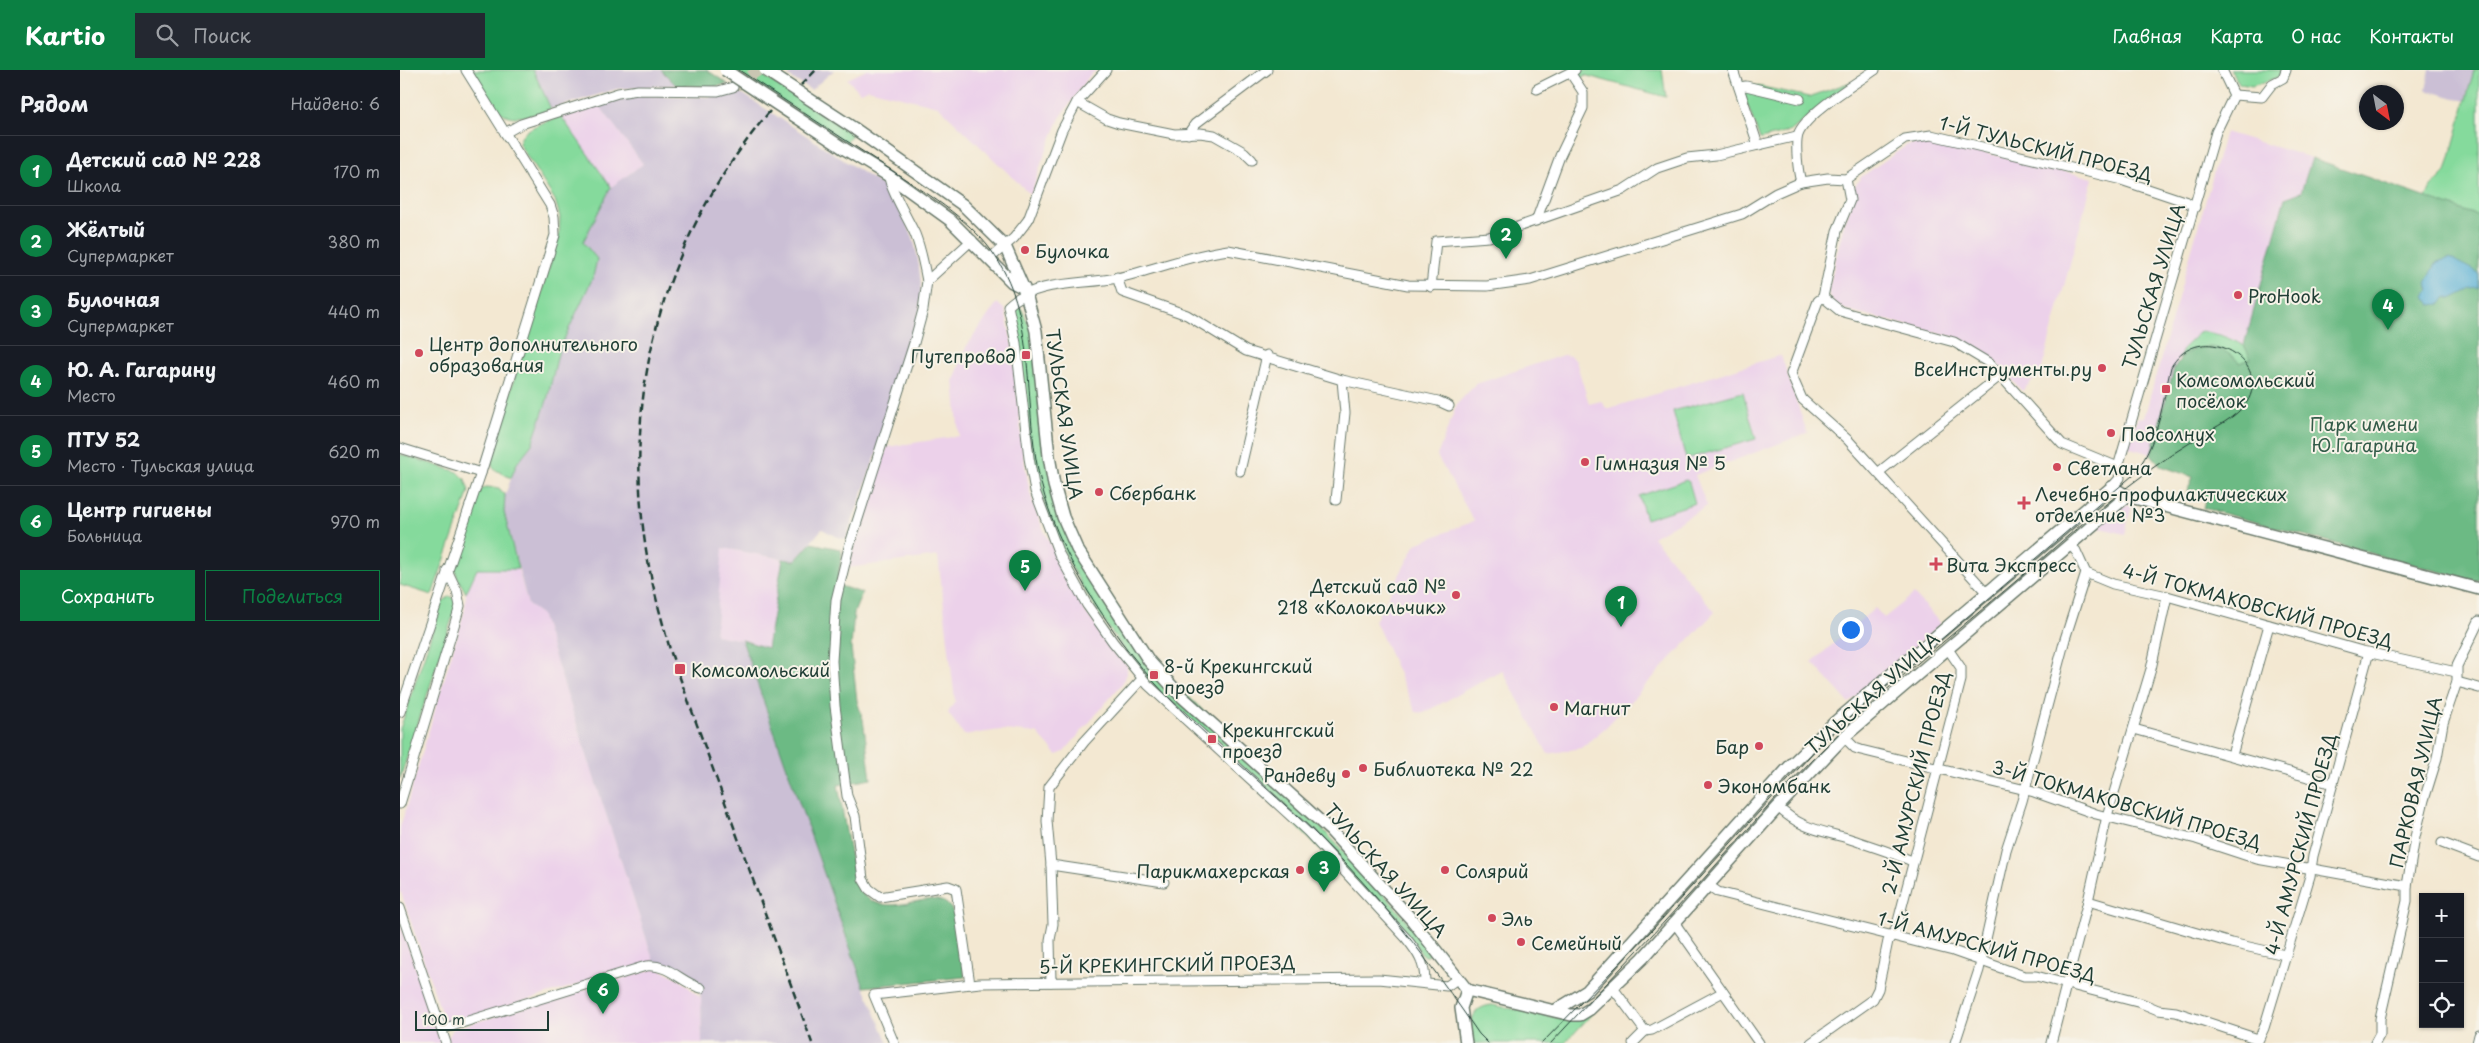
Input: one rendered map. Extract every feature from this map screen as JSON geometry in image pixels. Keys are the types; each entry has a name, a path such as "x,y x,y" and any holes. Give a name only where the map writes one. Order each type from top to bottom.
{"street":[{"path":"400,712 481,473 555,235 554,217 550,205 466,70"},
{"path":"725,70 889,176 950,220 1012,282 1025,291"},
{"name":"ТУЛЬСКАЯ УЛИЦА","path":"765,70 855,129 963,205 1005,246 1025,291 1036,331 1054,485 1063,517 1077,549 1103,592 1159,672 1180,695 1331,831 1412,920 1467,990 1489,997 1556,1010 1571,1015 1580,1015 1590,1010 1613,988 1844,737 2127,496"},
{"path":"989,259 1005,246 1028,220 1048,165 1077,102 1106,70"},
{"path":"1188,134 1195,124 1267,70"},
{"path":"1733,70 1758,145"},
{"path":"1801,182 1798,136 1805,123 1864,73 1875,70"},
{"path":"2222,70 2234,95 2262,97 2272,84 2283,78 2286,70"},
{"path":"1536,221 1560,156 1582,108 1583,92 1573,72 1537,89"},
{"path":"1738,87 1746,86 1800,99"},
{"path":"505,133 522,124 618,93 638,90 718,91 733,87"},
{"name":"ТУЛЬСКАЯ УЛИЦА","path":"1556,1010 1586,991 1791,764 1835,722 2112,487 2120,478 2118,467 2216,132 2234,95"},
{"path":"1077,102 1106,119 1119,123 1174,134 1214,135 1244,152 1252,160"},
{"name":"1-Й ТУЛЬСКИЙ ПРОЕЗД","path":"1846,179 1905,140 1931,135 2118,179 2187,202 2195,207"},
{"path":"1431,286 1436,241 1489,237 1623,190 1657,168 1687,158 1716,155 1798,136"},
{"path":"889,176 889,184 899,199 916,237 927,281 923,310 914,343 849,547 836,600 832,661 835,706 847,796 855,816 863,879 869,889 880,897 948,886 956,889 970,984"},
{"path":"1425,982 1425,970 1421,957 1308,832 1142,679 1113,642 1087,604 1060,554 1035,491 1029,458 1016,343 1008,306 1025,291 1118,278 1206,252 1228,250 1408,285 1487,286 1530,280 1742,214 1776,193 1801,182 1828,178 1846,179 1850,200 1837,231 1823,296 1818,301 1792,374 1802,399 1848,440 1879,472 1986,592"},
{"path":"927,281 972,240"},
{"path":"1118,278 1122,292 1187,315 1246,350 1342,380 1438,401 1449,406"},
{"path":"1823,296 1840,311 1954,342 1989,363 2062,444 2118,467"},
{"path":"1240,471 1267,355"},
{"path":"1879,472 2000,375"},
{"path":"1336,500 1345,413 1342,380"},
{"path":"400,448 481,473"},
{"path":"2112,487 2127,496 2479,589"},
{"path":"1955,1043 1981,961 2006,850 2065,639 2086,573 2076,551 2070,545"},
{"path":"400,804 460,606 457,591 447,570"},
{"name":"4-Й ТОКМАКОВСКИЙ ПРОЕЗД","path":"2086,573 2113,584 2167,596 2369,652 2456,672"},
{"path":"2051,1043 2088,901 2107,816 2134,729 2167,596"},
{"name":"ПАРКОВАЯ УЛИЦА","path":"2376,1043 2380,1034 2380,1019 2407,901 2407,886 2424,800 2438,758 2443,724 2457,682 2456,672 2479,621"},
{"path":"2232,755 2269,625"},
{"name":"2-Й АМУРСКИЙ ПРОЕЗД","path":"1811,1043 1873,999 1878,989 1888,942 1896,929 1912,861 1961,680 1961,668 1948,649"},
{"name":"4-Й АМУРСКИЙ ПРОЕЗД","path":"2258,1041 2267,1018 2311,867 2369,652"},
{"path":"1051,982 1051,865 1047,821 1049,788 1064,767 1142,679"},
{"path":"2457,682 2479,688"},
{"path":"2134,729 2333,784"},
{"name":"3-Й ТОКМАКОВСКИЙ ПРОЕЗД","path":"1844,737 1855,748 1861,750 2024,790 2107,816 2196,839 2257,859 2311,867 2407,886"},
{"path":"1778,808 1791,820 1803,827 1846,838 1912,861"},
{"path":"2442,843 2479,857"},
{"path":"1051,865 1164,882"},
{"name":"1-Й АМУРСКИЙ ПРОЕЗД","path":"1708,885 1718,892 1816,915 1892,937 1953,951 2024,976 2036,976 2176,1012 2258,1041"},
{"path":"2088,901 2231,942 2285,955"},
{"path":"400,908 446,1043"},
{"path":"1674,922 1759,1043"},
{"path":"442,1029 646,966 657,965 666,968 685,981 701,988"},
{"name":"5-Й КРЕКИНГСКИЙ ПРОЕЗД","path":"894,1043 874,995 970,984 1288,978 1379,979 1425,982 1447,986 1457,979"},
{"path":"1613,988 1645,1031"},
{"path":"1466,1043 1461,1008 1467,990"},
{"path":"1634,1043 1645,1031 1652,1030 1723,992"},
{"path":"2478,1043 2479,1035"}],"shaded area":[{"path":"533,70 661,70 676,85 617,89 551,109"},
{"path":"795,70 834,70 811,90 788,76"},
{"path":"867,70 1097,70 1090,75 1060,118 1042,161 1031,195 938,106 868,89 860,92 847,79"},
{"path":"2430,70 2474,70 2465,101 2426,90"},
{"path":"737,90 883,186 895,201 913,237 918,259 921,283 920,309 877,452 846,539 837,537 822,529 795,561 723,548 715,635 742,640 864,987 888,1043 702,1043 701,998 697,985 683,971 654,962 541,614 528,605 504,512 505,495 517,463 532,444 547,400 559,350 593,277 597,259 583,242 611,187 643,164 599,105 639,95 709,97"},
{"path":"599,105 643,164 611,187 561,116"},
{"path":"2225,132 2312,158 2301,192 2285,198 2244,345 2220,335 2184,347 2174,368 2151,454 2127,447 2138,417 2144,418"},
{"path":"1931,140 2093,178 2041,372 2022,391 1994,360 1957,338 1840,308 1833,302 1828,293 1843,227 1853,200 1854,187 1861,177 1907,145"},
{"path":"997,303 1005,310 1012,344 1024,459 1030,493 1042,527 1084,610 1127,665 1127,674 1122,684 1064,752 1057,755 1037,733 1001,730 964,735 948,713 955,701 938,556 847,568 887,447 959,436 954,381 966,347"},
{"path":"1563,355 1570,356 1576,361 1589,404 1601,401 1607,409 1781,355 1807,433 1695,475 1707,506 1653,537 1715,612 1606,727 1581,748 1548,754 1502,670 1424,713 1416,712 1375,621 1416,544 1474,521 1437,456 1457,404 1476,384"},
{"path":"2132,504 2125,534 2096,527 2121,506"},
{"path":"722,548 783,559 767,649 742,640 715,635"},
{"path":"477,569 518,569 528,605 541,614 654,962 447,1024 444,1021 400,889 400,828 465,609 466,593"},
{"path":"1914,594 1941,624 1849,703 1812,662 1875,608 1884,618"},
{"path":"400,923 441,1043 400,1043"},
{"path":"657,968 678,978 701,998 702,1043 450,1043 448,1038 453,1029"}],"green space":[{"path":"471,70 533,70 551,109 533,115 509,116 494,106"},
{"path":"661,70 707,70 728,84 712,87 676,85"},
{"path":"734,70 754,70 852,134 846,143"},
{"path":"1581,70 1662,70 1666,97 1584,75 1580,81 1576,74"},
{"path":"2230,70 2281,70 2279,77 2252,86 2240,84"},
{"path":"2474,70 2479,70 2479,216 2426,198 2431,187 2446,172"},
{"path":"1739,82 1809,97 1851,82 1791,131 1760,139"},
{"path":"561,116 611,187 583,242 597,259 593,277 559,350 547,400 532,444 517,463 511,478 494,469 489,459 559,236 560,217 555,200 519,144 524,133 529,129"},
{"name":"Парк имени Ю.Гагарина","path":"2312,158 2479,216 2479,580 2474,581 2203,508 2206,496 2187,491 2193,477 2161,466 2151,454 2174,368 2180,359 2196,349 2205,347 2223,350 2239,363 2251,359 2244,345 2285,198 2301,192"},
{"path":"1015,305 1021,308 1032,331 1045,457 1073,550 1100,596 1126,635 1317,823 1393,904 1428,948 1430,953 1427,956 1423,956 1409,937 1146,678 1091,601 1061,547 1039,489 1029,439 1019,345 1012,307"},
{"path":"2201,331 2220,335 2244,345 2252,359 2239,363 2233,356 2192,349 2179,359 2184,347"},
{"path":"1743,392 1756,439 1686,459 1673,411"},
{"path":"400,454 458,472 465,479 469,491 432,595 400,585"},
{"path":"1686,480 1689,482 1695,503 1646,519 1639,496"},
{"path":"486,487 499,488 505,495 504,512 518,569 477,569 466,593 457,577 454,565 477,492"},
{"path":"811,543 840,549 842,553 837,585 862,593 854,613 851,647 857,701 863,719 871,779 838,785 859,890 871,901 885,905 938,900 948,905 955,917 959,931 965,977 864,987 742,640 767,648 783,559 795,561"},
{"path":"450,596 454,599 456,606 400,779 400,729 442,602"},
{"path":"1492,1005 1565,1019 1593,1013 1565,1043 1472,1043 1471,1024 1475,1013 1485,1006"}],"water":[{"path":"2450,258 2479,273 2479,288 2471,289 2451,299 2446,297 2441,304 2431,305 2425,296 2429,290 2426,283 2437,262"}],"tunnel":[{"path":"736,86 759,70"}],"tram line":[{"path":"739,70 938,201 964,222 987,245 1003,269 1014,294 1021,321 1028,376 1032,432 1041,484 1048,508 1068,555 1093,599 1121,641 1165,693 1189,718 1315,833 1361,880 1402,929 1479,1034 1488,1043"},
{"path":"1542,1043 1653,929 1828,736 2132,476 2141,465 2153,439 2162,410 2171,367 2184,352 2199,346 2215,345 2230,350 2242,360 2250,372 2252,387 2247,402 2237,413 2174,453 2104,505 1853,720 1780,793 1681,904 1551,1043"}],"railway":[{"path":"801,85 816,70"},
{"path":"770,111 734,158 704,207 680,257 661,310 648,364 641,420 639,477 646,551 671,653 812,1043"}],"place":[{"name":"Булочка","path":"1025,250"},
{"name":"Жёлтый","path":"1506,259"},
{"name":"ProHook","path":"2238,295"},
{"name":"Ю. А. Гагарину","path":"2388,330"},
{"name":"Центр дополнительного образования","path":"419,353"},
{"name":"Путепровод","path":"1026,355"},
{"name":"ВсеИнструменты.ру","path":"2102,368"},
{"name":"Комсомольский посёлок","path":"2166,389"},
{"name":"Подсолнух","path":"2111,433"},
{"name":"Гимназия № 5","path":"1585,462"},
{"name":"Светлана","path":"2057,467"},
{"name":"Сбербанк","path":"1099,492"},
{"name":"Лечебно-профилактических отделение №3","path":"2024,503"},
{"name":"Вита Экспресс","path":"1936,564"},
{"name":"ПТУ 52","path":"1025,591"},
{"name":"Детский сад № 218 «Колокольчик»","path":"1456,595"},
{"name":"Детский сад № 228","path":"1621,627"},
{"name":"Комсомольский","path":"680,669"},
{"name":"8-й Крекингский проезд","path":"1154,675"},
{"name":"Магнит","path":"1554,707"},
{"name":"Крекингский проезд","path":"1212,739"},
{"name":"Бар","path":"1759,746"},
{"name":"Библиотека № 22","path":"1363,768"},
{"name":"Рандеву","path":"1346,774"},
{"name":"Экономбанк","path":"1708,785"},
{"name":"Парикмахерская","path":"1300,870"},
{"name":"Солярий","path":"1445,870"},
{"name":"Булочная","path":"1324,892"},
{"name":"Эль","path":"1492,918"},
{"name":"Семейный","path":"1521,942"},
{"name":"Центр гигиены","path":"603,1014"}]}
